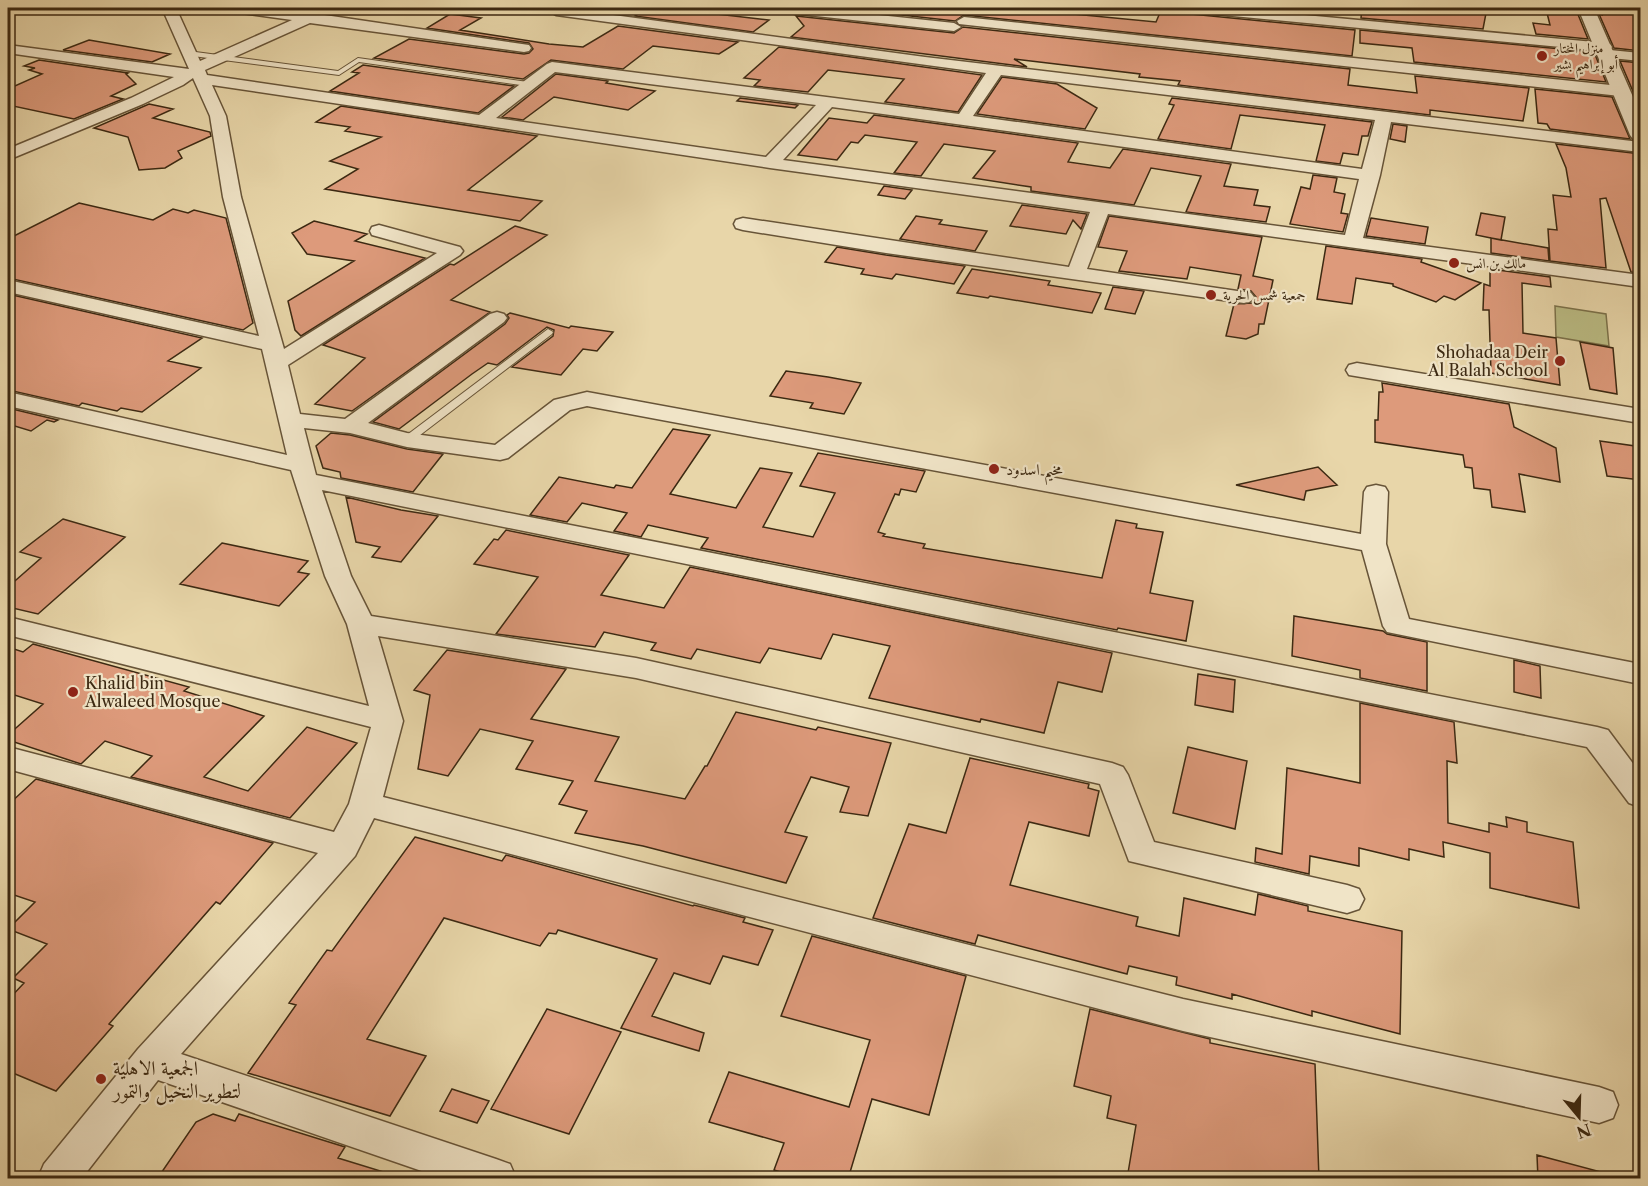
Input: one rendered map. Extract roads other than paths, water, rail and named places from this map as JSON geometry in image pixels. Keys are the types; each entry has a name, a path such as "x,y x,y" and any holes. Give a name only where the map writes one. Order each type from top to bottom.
{"street":[{"path":"58,1179 151,1061 343,847 365,804 388,721 361,624 339,576 304,472 232,197 218,116 199,67 169,8"},
{"path":"234,8 524,48"},
{"path":"8,155 147,96 178,81 199,67 311,17 337,8"},
{"path":"779,8 962,18 1629,99"},
{"path":"1191,8 1606,50 1641,57"},
{"path":"1586,8 1587,28 1606,50 1629,99 1641,135"},
{"path":"556,11 996,70 1641,147"},
{"path":"925,61 962,18"},
{"path":"8,49 199,67 483,120 1352,243 1641,281"},
{"path":"483,120 552,67 963,118 1371,175"},
{"path":"963,118 996,70"},
{"path":"770,162 828,102"},
{"path":"1352,243 1371,175 1384,116"},
{"path":"1076,273 1101,208"},
{"path":"743,224 886,247 1244,297"},
{"path":"8,285 274,354 453,251 379,231"},
{"path":"350,426 497,318"},
{"path":"1357,369 1641,416"},
{"path":"8,399 304,472 1597,738 1641,795"},
{"path":"290,420 350,426 407,440 500,453 562,405 587,399 1373,544"},
{"path":"1376,492 1373,544 1397,626 1641,674"},
{"path":"361,624 636,668 1112,775 1141,852 1347,899"},
{"path":"8,626 388,721"},
{"path":"8,758 343,847"},
{"path":"365,804 1183,1015 1599,1105"},
{"path":"151,1061 496,1179"}],"lane":[{"path":"199,67 339,73 358,60 528,84"},
{"path":"407,440 548,332"}],"place":[{"name":"منزل المختار أبو إبراهيم بشير","path":"1542,56"},
{"name":"مالك بن انس","path":"1454,263"},
{"name":"جمعية شمس الحرية","path":"1211,295"},
{"name":"Shohadaa Deir Al Balah School","path":"1560,361"},
{"name":"مخيم اسدود","path":"994,469"},
{"name":"Khalid bin Alwaleed Mosque","path":"73,692"},
{"name":"الجمعية الاهلية لتطوير النخيل والتمور","path":"101,1079"}]}
